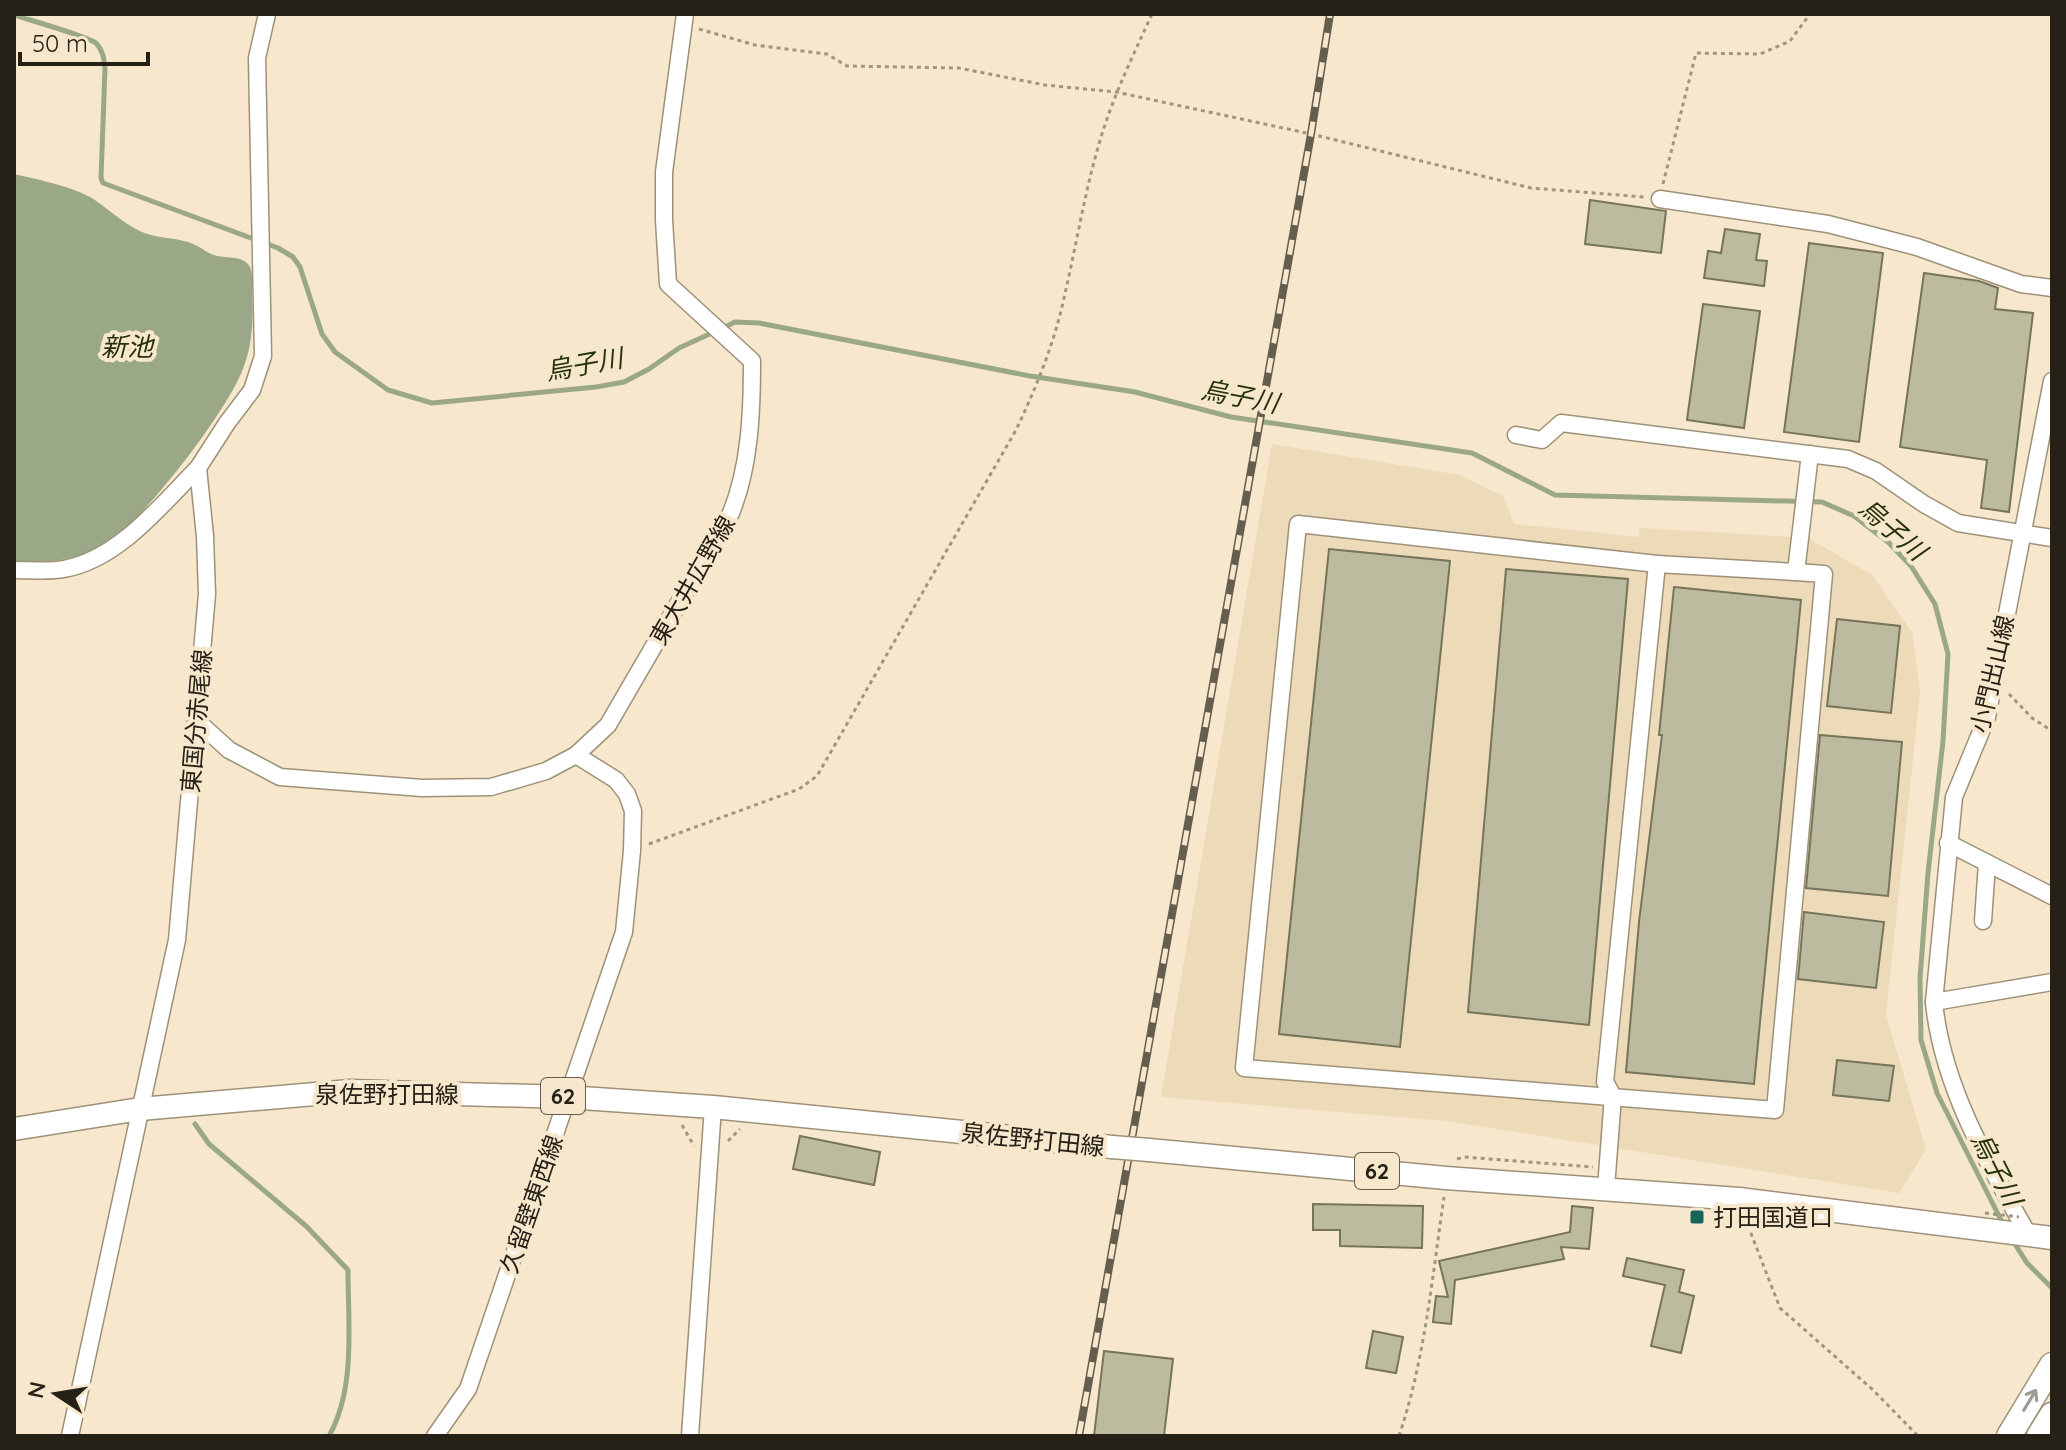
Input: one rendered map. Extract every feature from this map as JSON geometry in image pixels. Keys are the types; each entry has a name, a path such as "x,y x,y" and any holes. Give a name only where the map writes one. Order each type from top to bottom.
{"highway":[{"path":"2009,1436 2052,1365"},
{"path":"2039,1436 2052,1415"}],"main road":[{"name":"泉佐野打田線","path":"14,1129 140,1109 350,1091 567,1097 713,1107 1446,1178 1739,1199 2024,1227 2052,1238"}],"street":[{"path":"14,570 62,570 87,563 127,537 198,468 252,390 263,356 257,58 267,14"},
{"name":"東大井広野線","path":"196,720 229,750 280,777 422,788 491,787 546,771 576,755 608,725 731,513 742,486 752,361 708,317 668,284 664,172 685,19"},
{"path":"1660,199 1828,224 1917,247 2021,284 2052,288"},
{"name":"小門出山線","path":"2024,1227 1964,1114 1936,1028 1934,1002 1954,797 1987,717 2052,381"},
{"path":"1516,435 1542,440 1561,423 1848,459 1876,471 1958,523 2052,538"},
{"path":"1796,572 1810,454"},
{"name":"東国分赤尾線","path":"70,1436 177,940 207,594 198,468"},
{"path":"1298,524 1657,564 1796,572 1824,574 1775,1110 1244,1068 1298,524"},
{"path":"1606,1188 1613,1096 1605,1082 1657,564"},
{"name":"久留壁東西線","path":"435,1436 468,1389 624,932 633,811 627,794 616,780 576,755"},
{"path":"1948,843 2052,896"},
{"path":"1983,921 1987,863"},
{"path":"1934,1002 2052,982"},
{"path":"690,1436 713,1107"}],"path":[{"path":"632,851 799,789 817,776 1035,392 1063,301 1099,142 1116,92 1152,14"},
{"path":"685,19 755,45 827,54 847,66 959,68 1045,85 1116,92 1311,134 1531,188 1660,199 1696,53 1760,54 1790,41 1810,14"},
{"path":"1995,680 2032,718 2052,731"},
{"path":"722,1148 744,1125"},
{"path":"1399,1436 1413,1395 1426,1326 1446,1178"},
{"path":"1739,1199 1780,1308 1873,1390 1918,1436"},
{"path":"1989,1223 2024,1227"}],"shaded area":[{"path":"1272,444 1460,475 1503,496 1514,524 1639,537 1640,528 1808,538 1872,575 1912,632 1920,692 1886,1015 1926,1150 1899,1193 1447,1121 1161,1097"}],"water":[{"name":"新池","path":"14,174 82,193 143,232 188,242 214,255 241,259 250,267 252,278 252,330 244,366 223,407 186,459 146,508 112,539 77,556 41,562 14,562"}],"building":[{"path":"1590,200 1666,211 1661,253 1585,244"},
{"path":"1725,229 1760,234 1756,260 1767,261 1764,286 1704,278 1708,251 1721,253"},
{"path":"1809,243 1883,253 1859,442 1784,432"},
{"path":"1924,273 1979,281 1998,288 1995,309 2033,313 2009,512 1981,508 1987,460 1900,447"},
{"path":"1703,304 1760,311 1744,428 1687,420"},
{"path":"1329,549 1450,561 1400,1047 1279,1034"},
{"path":"1506,569 1628,579 1589,1025 1468,1012"},
{"path":"1674,587 1801,600 1754,1084 1626,1072 1639,922 1662,735 1659,735"},
{"path":"1837,619 1900,626 1891,713 1827,706"},
{"path":"1820,735 1902,742 1888,896 1806,888"},
{"path":"1804,912 1884,922 1876,988 1798,979"},
{"path":"1837,1060 1894,1066 1889,1101 1833,1095"},
{"path":"800,1136 880,1152 874,1185 793,1169"},
{"path":"1313,1204 1423,1206 1422,1248 1340,1246 1340,1230 1313,1230"},
{"path":"1572,1206 1593,1208 1589,1249 1561,1247 1564,1259 1455,1280 1451,1324 1433,1322 1436,1296 1448,1297 1439,1261 1570,1232"},
{"path":"1627,1258 1684,1270 1679,1292 1694,1296 1681,1353 1651,1346 1665,1285 1623,1276"},
{"path":"1373,1331 1403,1337 1396,1373 1366,1368"},
{"path":"1104,1351 1173,1359 1164,1436 1094,1436"}],"waterway":[{"name":"烏子川","path":"14,15 84,37 101,49 105,68 103,183 278,248 293,257 300,267 322,334 335,352 388,390 432,403 596,387 624,382 679,348 714,332"},
{"name":"烏子川","path":"723,328 735,322 759,323 1030,376 1135,392 1231,417 1472,453 1555,495 1822,502 1854,516 1888,542 1911,566 1935,604 1948,654 1943,741 1920,978 1921,1040 1937,1093 2004,1226"},
{"path":"195,1124 209,1144 306,1226 348,1270 347,1377 338,1417 329,1436"},
{"name":"烏子川","path":"2013,1241 2027,1263 2052,1288"}],"railway":[{"path":"1079,1436 1330,14"}],"place":[{"name":"打田国道口","path":"1697,1217"}]}
